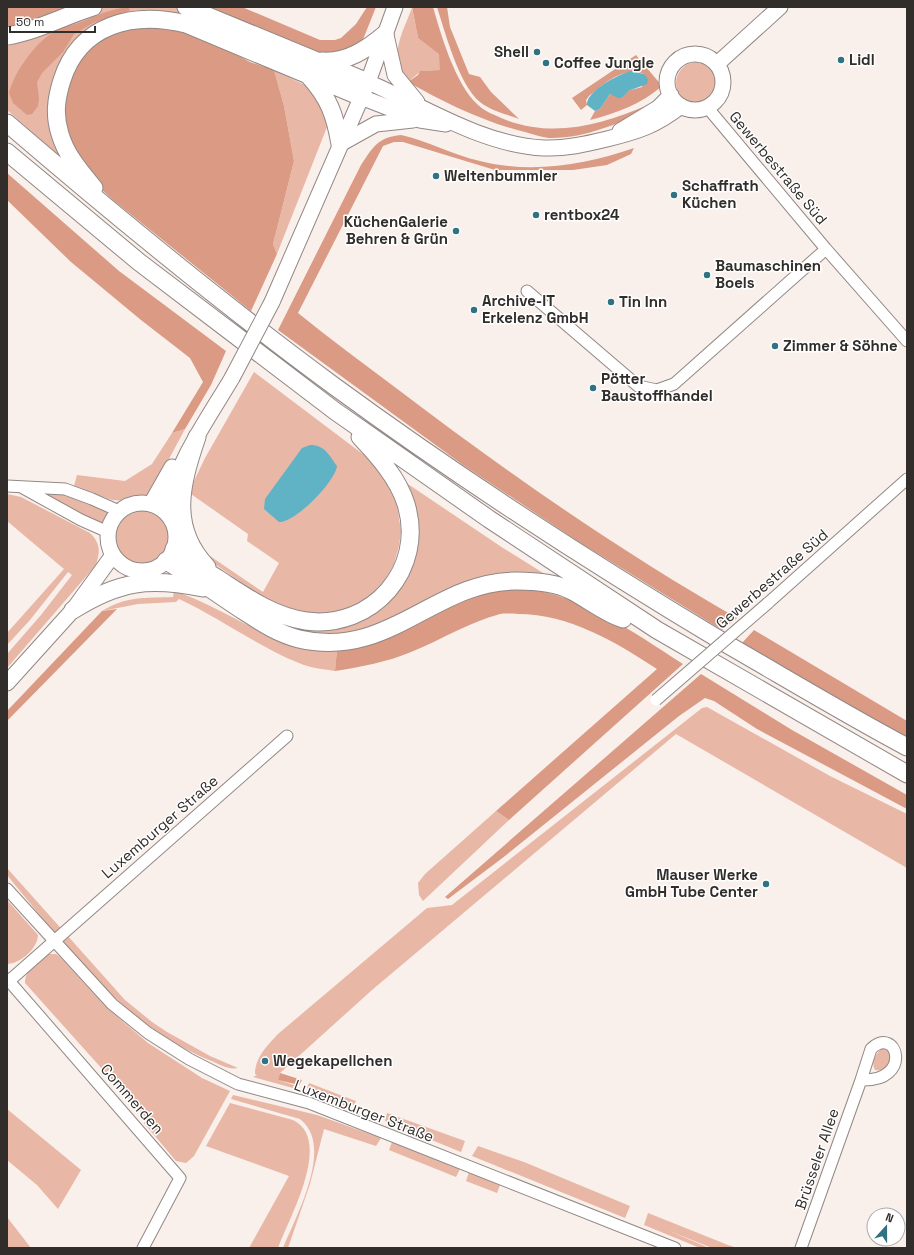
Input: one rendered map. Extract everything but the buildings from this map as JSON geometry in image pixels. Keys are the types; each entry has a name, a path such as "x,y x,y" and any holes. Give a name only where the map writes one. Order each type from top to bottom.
{"highway":[{"path":"7,36 45,26 69,15 92,7"},
{"path":"186,7 312,67 361,97"},
{"path":"151,244 94,188 70,157 60,135 56,115 57,96 68,64 81,44 97,33 129,20 150,18 168,20 312,67 368,82"},
{"path":"312,67 344,59 369,46 385,34"},
{"path":"312,67 319,87 331,105 336,121 340,144"},
{"path":"7,123 151,244 333,385 398,432 529,521 644,594 786,680 907,747"},
{"path":"7,152 139,262 335,411 489,519 657,630 907,774"},
{"path":"73,610 110,590 124,585 163,582 214,584 276,613 293,619 316,622 332,621 359,613 384,596 394,583 403,567 410,545 410,518 406,503 399,487 379,457 335,411"},
{"path":"197,438 182,482 181,509 195,554 214,584"},
{"path":"170,555 214,584 264,624 298,639 316,642 349,642 383,633 472,588 498,582 516,581 563,588 620,618 657,630"}],"main road":[{"path":"166,512 174,481 232,378 272,302 368,82 395,7"},
{"path":"717,64 780,7"},
{"path":"385,34 395,75 410,95 421,114"},
{"path":"700,54 707,56 717,64 722,75 723,87 719,97 707,107 694,110 676,101 668,84 669,71 682,57 700,54"},
{"path":"368,82 421,114"},
{"path":"361,97 517,144 543,148 567,147 608,139 658,108 676,101"},
{"path":"340,144 376,124 421,114"},
{"path":"151,504 176,460 197,438"},
{"path":"134,503 151,504 166,512 175,528 176,538 170,555 154,569 138,571 127,568 116,559 109,546 108,532 113,518 119,511 134,503"},
{"path":"7,683 73,610 116,559"}],"street":[{"name":"Gewerbestraße Süd","path":"707,107 826,249 907,341"},
{"name":"Gewerbestraße Süd","path":"527,291 638,386 658,390 674,384 826,249"},
{"name":"Gewerbestraße Süd","path":"656,700 768,603 907,479"},
{"path":"7,486 65,489 92,498 119,511"},
{"path":"20,487 81,520 108,532"},
{"name":"Luxemburger Straße","path":"54,941 287,736"},
{"name":"Luxemburger Straße","path":"7,889 112,1004 148,1033 189,1059 238,1084 309,1103 675,1248"},
{"name":"Commerden","path":"54,941 8,980 180,1178 143,1248"},
{"name":"Brüsseler Allee","path":"801,1248 861,1080"}],"shaded area":[{"path":"7,7 75,7 7,32"},
{"path":"100,7 175,7 206,19 137,10 103,21 83,33 64,54 54,79 65,161 7,110 7,40"},
{"path":"128,7 130,10 126,13 95,22 74,34 63,52 42,73 37,82 39,99 38,106 32,114 27,115 13,103 9,93 21,66 34,49 49,35 57,30 106,12"},
{"path":"198,7 242,7 320,40 335,40 341,38 356,24 367,7 376,7 362,42 332,58"},
{"path":"412,7 433,7 450,58 462,84 469,95 480,107 506,120 542,128 578,127 613,118 648,105 650,109 614,125 588,133 562,138 549,138 510,128 465,111 408,82 418,75 420,71 440,70 439,54 418,38"},
{"path":"437,7 447,7 450,27 469,74 480,77 491,92 519,119 489,108 472,94 459,71"},
{"path":"412,8 418,38 440,54 440,70 421,71 408,82 398,64 397,55 398,46"},
{"path":"153,22 212,41 250,62 274,70 284,106 294,161 273,244 277,254 251,311 113,200 91,180 67,142 63,92 74,60 96,40 122,27"},
{"path":"636,55 662,86 637,103 609,115 590,120 595,111 600,109 610,94 622,98 627,91 642,87 644,74 629,72 608,81 589,96 586,100 587,105 581,110 572,98"},
{"path":"697,62 712,68 718,83 712,98 697,104 682,98 676,83 682,68"},
{"path":"274,70 313,89 326,115 327,127 277,254 273,244 294,161 284,106"},
{"path":"401,135 480,161 519,167 558,166 578,163 634,148 631,154 607,165 573,170 495,170 403,142 394,142 383,146 298,313 334,342 437,419 563,509 649,565 737,618 722,630 579,542 463,465 278,330 361,165 373,148 381,141 393,136"},
{"path":"7,173 119,271 226,351 211,385 185,429 172,433 203,382 190,358 71,262 7,200"},
{"path":"254,372 368,458 388,483 396,499 401,531 394,564 387,578 367,599 345,610 311,616 268,601 206,558 207,554 263,592 279,563 247,541 248,534 191,494 194,481 205,458"},
{"path":"185,429 154,487 145,497 124,501 112,500 74,486 77,475 125,481 152,464 172,433"},
{"path":"396,476 503,548 556,581 533,578 342,639 274,626 232,592 339,625 409,565"},
{"path":"37,492 64,494 78,498 109,512 102,525"},
{"path":"7,494 21,497 90,533 98,544 99,552 96,565 7,668 7,654 41,615 72,575 68,572 30,620 7,645 7,633 64,569 7,521"},
{"path":"137,508 147,508 162,516 168,525 170,536 168,547 162,556 147,564 137,564 126,559 119,552 114,541 114,531 119,520 126,513"},
{"path":"522,588 565,598 586,607 626,628 683,664 509,820 496,811 657,669 625,649 574,624 537,615 500,614 466,626 402,656 364,666 335,671 337,650 375,642 407,628 455,603 473,596 497,590"},
{"path":"174,591 215,608 273,637 315,649 337,650 335,671 308,666 283,656 179,599 176,602 138,604 102,611 128,600 173,597"},
{"path":"117,609 7,721 7,711 102,611"},
{"path":"754,630 907,721 907,739 742,643"},
{"path":"701,674 792,730 907,795 907,809 757,729 714,701 705,698 679,716 505,856 448,899 445,897"},
{"path":"707,707 830,776 907,814 907,868 676,734 372,990 280,1073 278,1080 294,1085 293,1088 253,1077 257,1075 255,1074 257,1062 266,1047 278,1034 427,908 452,905 702,708"},
{"path":"496,811 509,820 423,901 419,895 418,883 425,874"},
{"path":"7,868 125,1000 167,1032 210,1056 238,1068 224,1066 178,1045 149,1026 122,1004 73,955 7,875"},
{"path":"7,900 38,935 32,950 23,958 7,964"},
{"path":"48,954 56,954 60,957 106,1007 148,1043 202,1078 230,1091 194,1156 186,1163 176,1161 144,1123 147,1119 25,983 27,974 30,970 36,963"},
{"path":"881,1049 886,1049 894,1058 884,1069 875,1070 873,1065 874,1059"},
{"path":"280,1073 302,1080 299,1085 278,1080"},
{"path":"309,1083 356,1101 354,1105 348,1103 346,1106 313,1094 313,1091 328,1096 307,1088"},
{"path":"233,1095 317,1115 381,1138 376,1146 324,1129 310,1184 288,1248 283,1248 310,1182 314,1146 310,1131 300,1119 231,1099"},
{"path":"230,1103 293,1120 305,1130 309,1144 309,1162 305,1181 278,1248 249,1248 289,1176 206,1146"},
{"path":"7,1109 81,1170 58,1209 37,1185 7,1160"},
{"path":"387,1113 465,1141 461,1152 385,1121"},
{"path":"392,1142 460,1169 456,1177 389,1150"},
{"path":"478,1146 524,1162 630,1206 625,1218 472,1156"},
{"path":"469,1172 500,1185 497,1193 466,1181"},
{"path":"648,1213 737,1248 712,1248 667,1230 709,1248 700,1248 644,1225"},
{"path":"7,1217 31,1248 7,1248"}],"water":[{"path":"631,71 644,74 648,79 647,84 628,91 622,98 618,98 610,94 600,109 595,111 587,105 588,100 597,89 612,79"},
{"path":"315,445 323,449 329,455 337,466 335,473 322,491 304,509 286,521 279,522 264,509 265,499 302,448"}],"place":[{"name":"Shell","path":"537,52"},
{"name":"Lidl","path":"841,60"},
{"name":"Coffee Jungle","path":"546,63"},
{"name":"Weltenbummler","path":"436,176"},
{"name":"Schaffrath Küchen","path":"674,195"},
{"name":"rentbox24","path":"536,215"},
{"name":"KüchenGalerie Behren & Grün","path":"456,231"},
{"name":"Baumaschinen Boels","path":"707,275"},
{"name":"Tin Inn","path":"611,302"},
{"name":"Archive-IT Erkelenz GmbH","path":"474,310"},
{"name":"Zimmer & Söhne","path":"775,346"},
{"name":"Pötter Baustoffhandel","path":"593,388"},
{"name":"Mauser Werke GmbH Tube Center","path":"766,884"},
{"name":"Wegekapellchen","path":"265,1061"}]}
